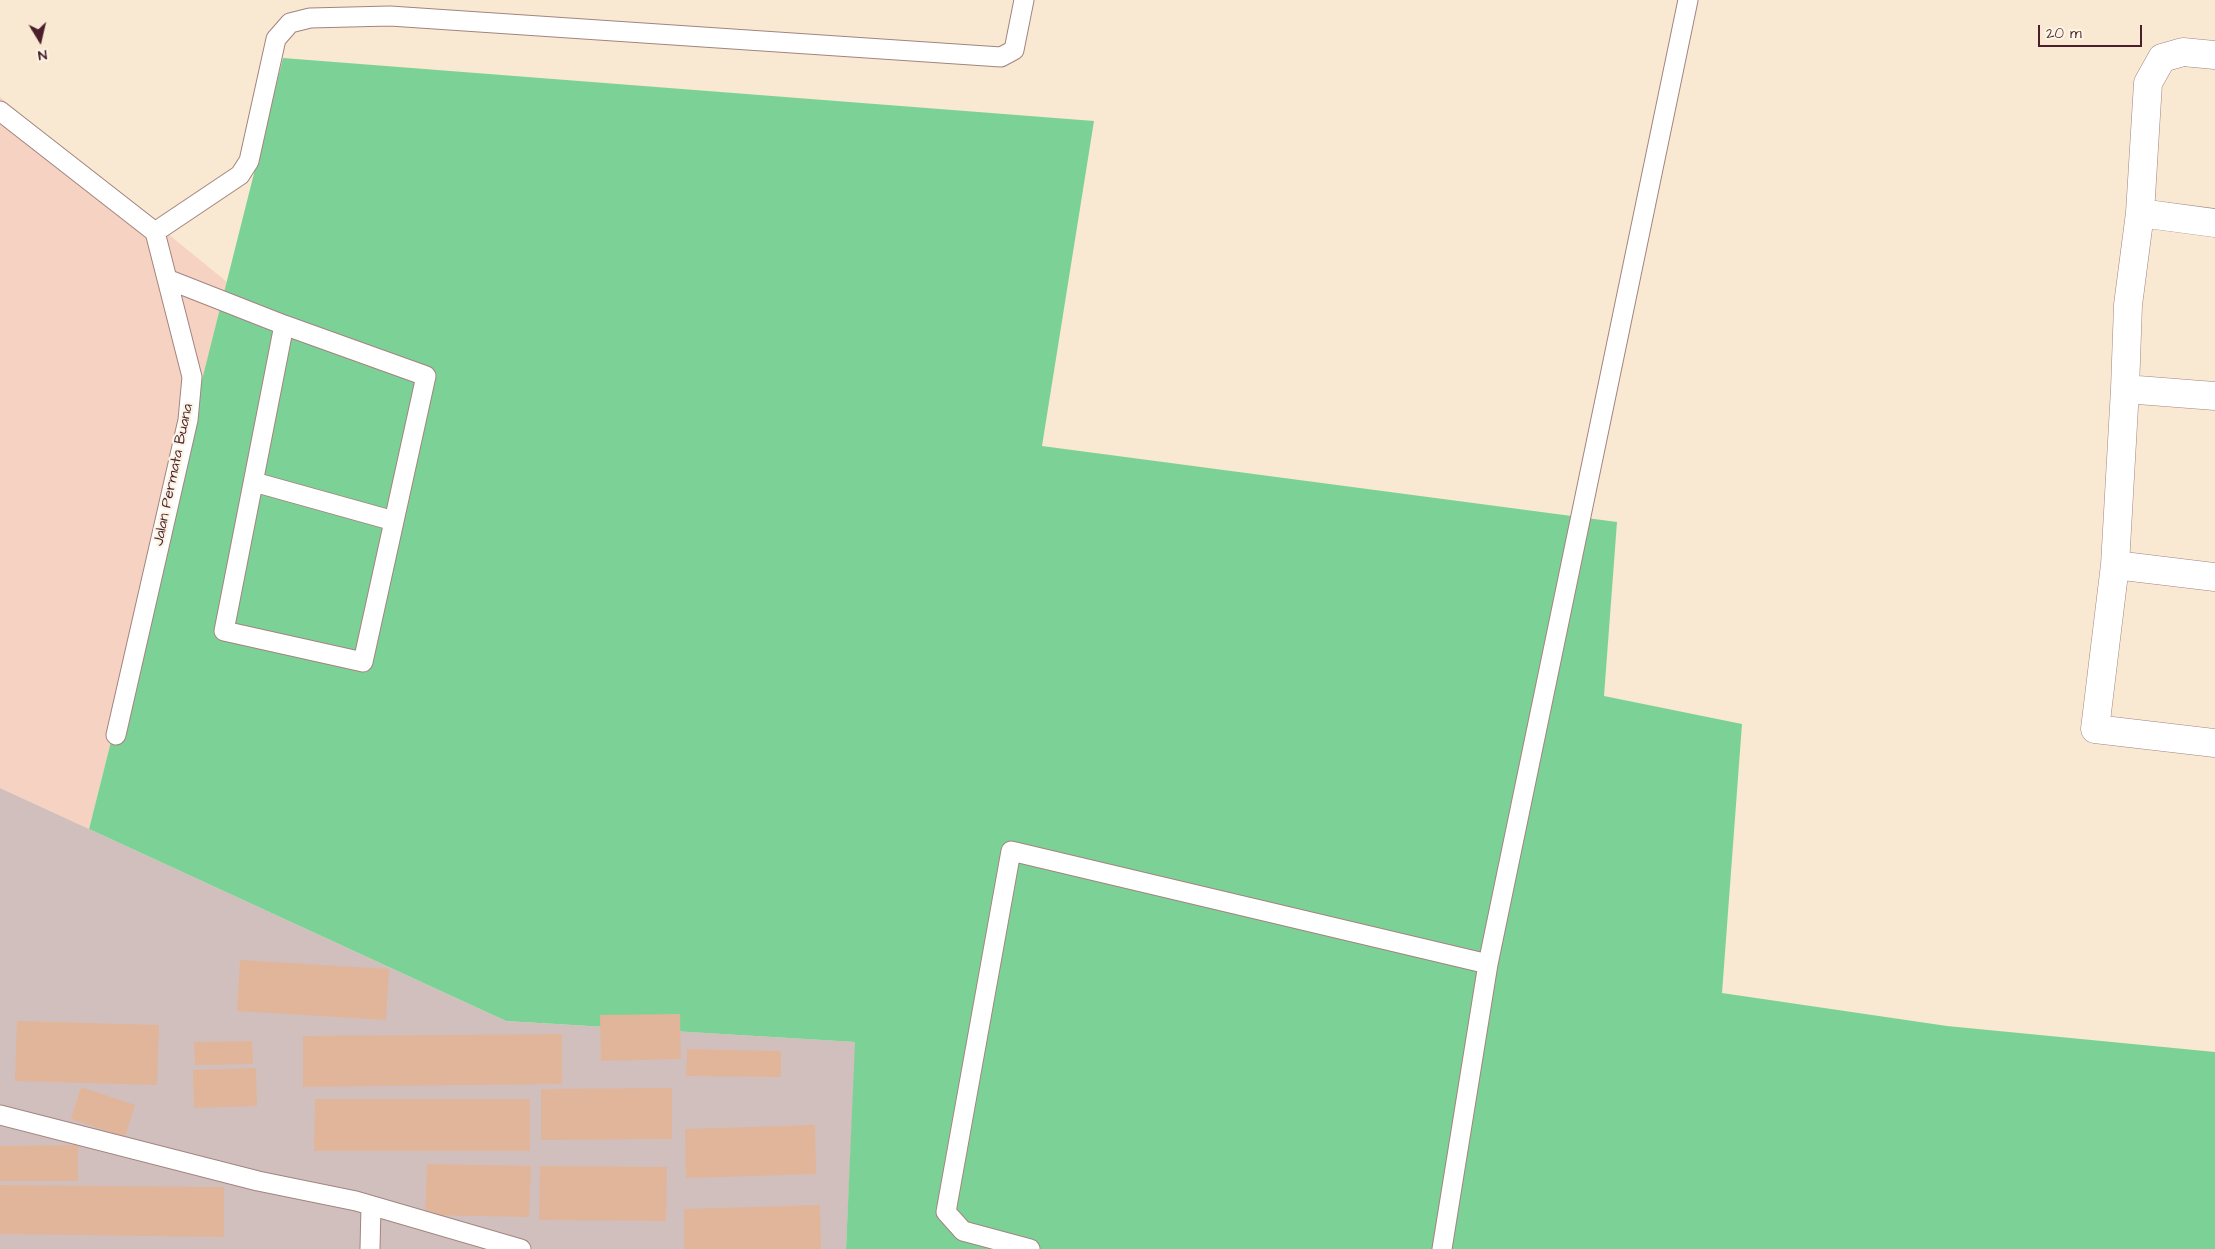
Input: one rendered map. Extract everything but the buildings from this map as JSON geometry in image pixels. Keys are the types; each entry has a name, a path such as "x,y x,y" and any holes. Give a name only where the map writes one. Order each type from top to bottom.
{"street":[{"path":"2215,55 2183,52 2162,58 2148,84 2140,213 2128,305 2115,565 2095,729 2215,743"},
{"path":"2140,213 2215,223"},
{"path":"2125,389 2215,396"},
{"path":"2115,565 2215,577"}],"lane":[{"path":"0,111 155,232 240,175 249,161 276,39 290,23 303,20 390,16 1001,57 1014,50 1024,0"},
{"path":"1442,1249 1488,964 1688,0"},
{"name":"Jalan Permata Buana","path":"116,735 188,420 191,396 192,377 155,232"},
{"path":"167,279 284,325 426,376 363,662 224,630 284,325"},
{"path":"254,482 394,521"},
{"path":"1030,1249 963,1231 946,1212 1010,850 1488,964"},
{"path":"0,1115 258,1181 356,1201 521,1249"},
{"path":"370,1206 370,1249"}],"shaded area":[{"path":"0,97 227,282 89,829 0,788"},
{"path":"0,788 506,1021 856,1042 846,1249 0,1249"}],"green space":[{"path":"283,58 1094,121 1042,446 1617,522 1604,696 1742,724 1722,993 1947,1026 2215,1052 2215,1249 846,1249 855,1042 506,1021 89,829"}]}
